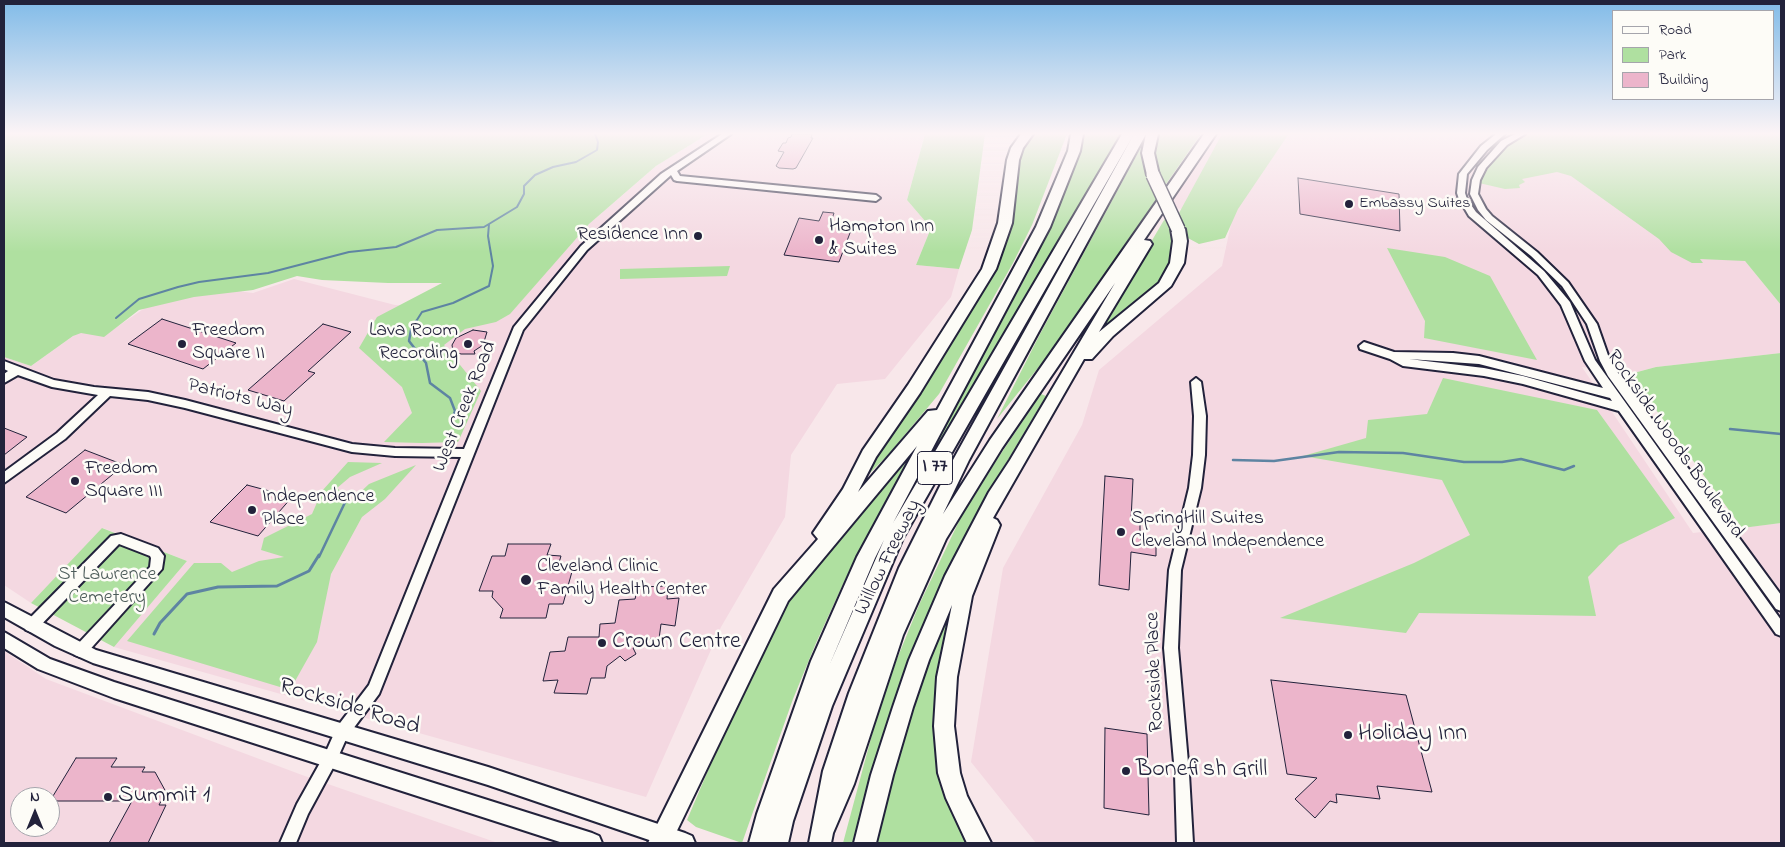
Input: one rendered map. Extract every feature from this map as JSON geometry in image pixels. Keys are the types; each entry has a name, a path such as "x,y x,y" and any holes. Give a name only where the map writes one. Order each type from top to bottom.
{"highway":[{"path":"661,840 780,595 849,493 869,454 914,389 989,269 1004,223 1011,174"},
{"path":"760,843 775,818 821,661 866,557 1043,227 1065,174"},
{"name":"Willow Freeway","path":"777,843 775,818 895,536 1105,174"},
{"name":"Willow Freeway","path":"822,836 834,771 859,693 908,568 961,460 1118,174"},
{"path":"1064,384 1096,343 1164,286 1173,272 1177,262 1180,241 1178,229 1153,174"},
{"path":"822,836 843,784 893,635 939,536 996,444 1184,174"},
{"path":"865,843 882,775 903,707 936,617 982,519 1016,466 1064,384 1080,352 1169,201 1176,185"},
{"path":"780,595 929,422 971,360"},
{"path":"980,843 968,823 949,773 944,726 945,700 954,636 963,596 976,559 1016,466"}],"main road":[{"name":"Rockside Road","path":"4,609 31,626 80,651 488,776 661,840 685,843"},
{"path":"4,639 44,664 94,683 592,843"}],"street":[{"name":"West Creek Road","path":"288,843 302,809 330,759 342,732 374,689 518,329 584,248 671,174"},
{"path":"673,174 677,178 876,198"},
{"name":"Rockside Woods Boulevard","path":"1464,174 1461,193 1472,214 1541,273 1566,304 1590,361 1614,395 1638,410 1781,605"},
{"name":"Rockside Woods Boulevard","path":"1479,174 1476,180 1474,194 1490,218 1534,254 1565,284 1592,324 1605,361 1627,403 1781,630"},
{"path":"1364,346 1394,356 1403,362 1523,380 1627,403"},
{"path":"1394,356 1405,354 1453,357 1521,370 1614,395"},
{"path":"1453,357 1458,369"},
{"name":"Patriots Way","path":"4,364 16,371 36,376 52,383 107,393 148,396 185,404 352,448 395,452 469,454"},
{"path":"4,379 16,371"},
{"name":"Rockside Place","path":"1185,843 1182,774 1171,648 1175,570 1184,528 1196,488 1200,416 1196,382"},
{"path":"4,478 61,436 107,393"},
{"path":"31,626 115,540 121,539 154,552 158,556 156,569 80,651"}],"shaded area":[{"path":"647,174 914,174 907,200 931,228 916,265 959,269 951,297 885,379 837,384 791,455 785,517 721,627 646,797 114,647 187,561 103,528 31,603 4,585 4,357 31,366 83,329 108,333 161,297 214,288 253,293 294,279 395,305 510,313 589,224"},
{"path":"1183,174 1770,174 1745,261 1781,305 1781,353 1656,367 1630,374 1582,367 1693,533 1781,523 1781,843 1036,843 971,762 1003,568 1082,425 1099,370 1222,266 1232,219 1161,205"},
{"path":"4,651 46,679 302,775 498,843 4,843"}],"green space":[{"path":"4,174 647,174 589,224 510,314 496,322 465,329 444,345 481,391 458,442 384,442 412,413 402,387 359,348 377,317 442,283 322,280 297,276 253,290 194,297 139,310 104,337 81,333 73,336 31,366 4,357"},
{"path":"914,174 980,174 972,230 959,269 916,265 931,228 907,200"},
{"path":"1014,174 1052,174 1032,225 1013,263 939,394 888,455 865,478 880,445 986,283"},
{"path":"1070,174 1097,174 920,482 915,480 1034,262"},
{"path":"1127,174 1154,174 1158,197 1042,363 997,419 1040,334"},
{"path":"1157,174 1173,174 1164,187"},
{"path":"1200,174 1262,174 1238,209 1225,238 1199,244 1186,237 1179,213"},
{"path":"1485,174 1549,174 1522,179 1525,182 1519,185 1520,188 1505,189 1479,183"},
{"path":"1562,174 1781,174 1781,305 1745,261 1700,259 1703,263 1692,263 1671,252 1659,239 1571,176"},
{"path":"1167,215 1174,236 1173,261 1164,278 1135,306 1099,330"},
{"path":"1387,248 1445,257 1490,276 1537,360 1424,338 1425,321"},
{"path":"730,266 727,276 620,279 620,269"},
{"path":"1781,353 1781,523 1742,528 1630,374 1656,367"},
{"path":"1443,378 1597,410 1675,518 1619,545 1588,577 1596,616 1419,613 1406,633 1280,618 1414,563 1470,535 1442,480 1303,456 1366,438 1368,420 1427,414"},
{"path":"1041,394 1046,396 999,475 989,496 875,773 857,843 843,843 878,712 919,605 961,517"},
{"path":"914,447 850,569 816,643 793,699 742,843 696,827 687,820 740,695 779,616 811,569"},
{"path":"348,462 382,463 350,477 337,488 351,501 369,484 416,465 385,499 362,517 331,574 317,642 290,690 127,641 194,563 221,563 232,572 259,561 284,557 261,550 264,538 312,514 322,491"},
{"name":"St Lawrence Cemetery","path":"102,528 187,561 114,647 31,603"},
{"path":"955,592 951,624 954,810 972,843 876,843 914,700"}],"building":[{"name":"Embassy Suites","path":"1298,178 1399,194 1400,231 1300,214"},
{"name":"Hampton Inn & Suites","path":"823,212 834,213 831,222 853,225 839,262 784,255 799,218 819,221"},
{"name":"Freedom Square II","path":"162,319 236,343 203,369 128,344"},
{"path":"323,324 351,332 308,371 315,373 284,401 248,390"},
{"name":"Lava Room Recording","path":"473,330 487,332 483,345 474,351 475,354 461,354 453,351 452,345 456,338"},
{"path":"4,428 27,437 4,455"},
{"name":"Freedom Square III","path":"85,450 124,465 66,513 26,497"},
{"name":"SpringHill Suites Cleveland Independence","path":"1105,476 1133,479 1131,520 1140,524 1140,539 1156,541 1156,556 1131,552 1129,590 1099,585"},
{"name":"Independence Place","path":"247,485 292,497 258,536 210,522"},
{"name":"Cleveland Clinic Family Health Center","path":"508,544 551,544 547,555 561,556 558,566 573,568 563,604 549,604 546,618 500,618 503,609 492,597 493,591 479,591 492,556 505,556"},
{"name":"Crown Centre","path":"668,586 667,599 679,598 675,626 661,624 659,639 643,639 633,648 636,654 625,661 620,656 607,666 605,678 591,678 587,694 554,693 558,680 543,681 550,652 565,651 568,637 599,637 600,624 615,623 619,600 635,599 638,587"},
{"name":"Holiday Inn","path":"1271,680 1406,695 1432,792 1377,786 1380,799 1336,794 1337,803 1330,801 1315,818 1295,799 1317,778 1287,774"},
{"name":"Bonefish Grill","path":"1105,728 1147,734 1149,815 1104,808"},
{"name":"Summit 1","path":"76,758 117,758 111,767 145,767 142,772 155,772 166,792 159,805 166,805 148,843 109,843 132,801 60,801 60,787 58,787"}],"waterway":[{"path":"116,318 139,299 178,287 199,282 268,273 349,252 396,247 437,230 484,227 517,207 524,194 524,186 538,174"},
{"path":"415,323 422,312 453,303 489,286 493,266 488,236 489,224"},
{"path":"416,321 411,330 409,341 426,363 430,383 450,398 455,411 452,420"},
{"path":"1730,429 1781,434"},
{"path":"1233,460 1274,461 1339,452 1403,453 1464,462 1502,462 1521,459 1564,470 1574,466"},
{"path":"319,557 349,494"},
{"path":"154,634 160,623 187,594 218,587 277,586 309,571 319,555"}],"place":[{"name":"Embassy Suites","path":"1349,204"},
{"name":"Residence Inn","path":"698,236"},
{"name":"Hampton Inn & Suites","path":"819,240"},
{"name":"Freedom Square II","path":"182,344"},
{"name":"Lava Room Recording","path":"468,344"},
{"name":"Freedom Square III","path":"75,481"},
{"name":"Independence Place","path":"252,510"},
{"name":"SpringHill Suites Cleveland Independence","path":"1121,532"},
{"name":"Cleveland Clinic Family Health Center","path":"526,580"},
{"name":"Crown Centre","path":"602,643"},
{"name":"Holiday Inn","path":"1348,735"},
{"name":"Bonefish Grill","path":"1126,771"},
{"name":"Summit 1","path":"108,797"}]}
